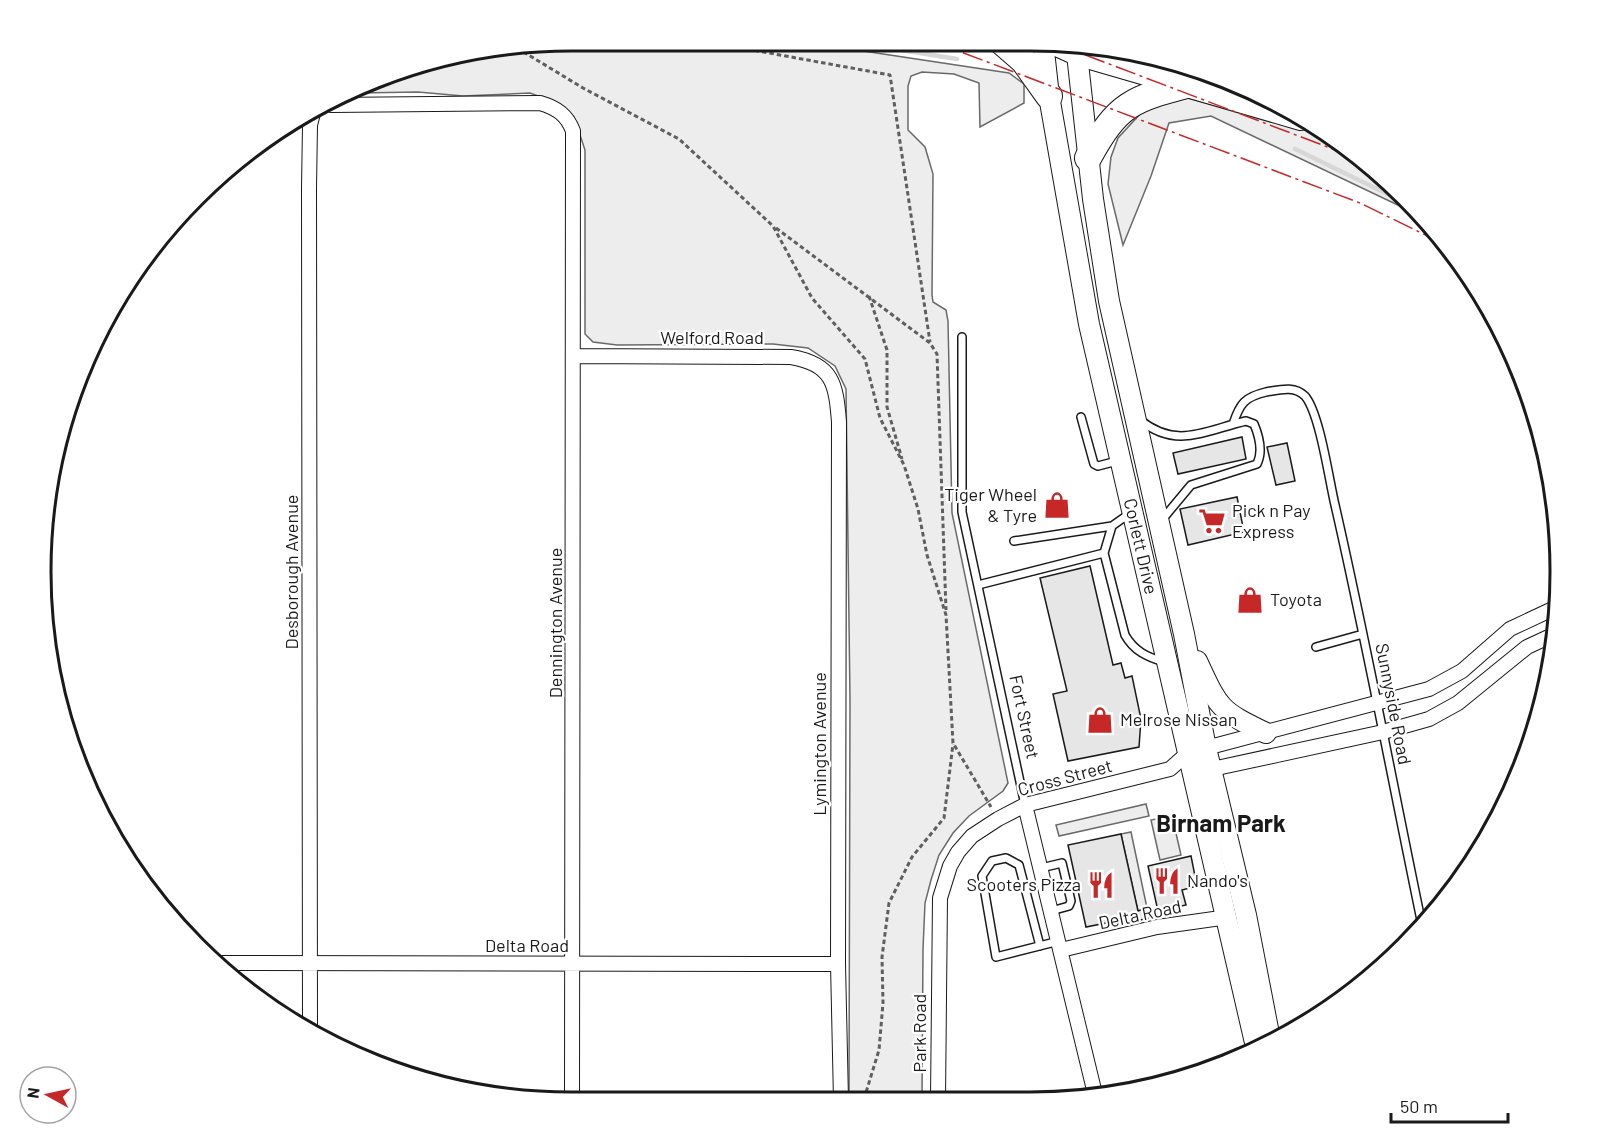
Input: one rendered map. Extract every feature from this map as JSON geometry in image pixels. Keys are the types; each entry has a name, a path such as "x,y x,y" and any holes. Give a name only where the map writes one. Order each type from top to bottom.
{"highway":[{"path":"1013,51 1024,61 1049,96"},
{"path":"1096,55 1258,104"},
{"path":"1088,158 1107,127 1126,105 1139,98 1191,84"}],"main road":[{"name":"Corlett Drive","path":"1043,51 1089,324 1120,460 1167,663 1197,751 1246,915 1269,1033"},
{"name":"Corlett Drive","path":"1071,53 1100,251 1184,634 1197,751"},
{"path":"1184,634 1221,708 1230,716 1266,733"},
{"name":"Corlett Drive","path":"1202,771 1228,917 1255,1040"}],"street":[{"name":"Dennington Avenue","path":"341,105 540,103 553,107 569,121 575,145 572,1092"},
{"name":"Desborough Avenue","path":"310,1021 309,210 311,121"},
{"name":"Welford Road","path":"574,356 790,357 817,365 832,379 836,389"},
{"name":"Lymington Avenue","path":"836,389 839,474 838,964 841,1092"},
{"name":"Cross Street","path":"938,967 940,898 950,866 972,836 1025,805 1170,768 1197,751 1412,696 1439,684 1471,664 1510,629 1549,611"},
{"name":"Cross Street","path":"1170,768 1202,771 1383,732 1446,711 1475,691 1527,647 1546,638"},
{"name":"Fort Street","path":"1025,805 1094,1088"},
{"name":"Delta Road","path":"1060,946 1157,927 1228,917"},
{"name":"Delta Road","path":"228,963 838,964"},
{"name":"Park Road","path":"938,967 938,1092"}],"lane":[{"name":"Fort Street","path":"962,337 960,495 1025,805"},
{"name":"Sunnyside Road","path":"1233,424 1242,402 1249,396 1281,389 1298,390 1309,403 1332,490 1378,703 1420,916"},
{"path":"1134,414 1155,430 1176,438 1246,421 1254,424 1261,453 1257,464 1191,485 1159,524"},
{"path":"1081,417 1094,464 1098,466 1120,460"},
{"path":"1014,541 1113,526 1132,512"},
{"path":"1113,526 1104,553 1125,635 1130,644 1145,656 1167,663"},
{"path":"978,585 1104,553"},
{"path":"1316,647 1363,634"},
{"path":"1040,946 1019,865 1006,858 992,861 982,876 996,957 1040,946 1060,946"},
{"path":"1041,868 1062,863 1070,894 1069,906 1051,911"}],"path":[{"path":"762,51 890,75 930,343"},
{"path":"773,226 930,343 937,354 946,615"},
{"path":"868,295 887,350 887,407 904,465"},
{"path":"866,1092 879,1050 883,1003 882,957 889,903 912,857 944,818 953,742"}],"shaded area":[{"path":"572,51 863,51 1009,73 1024,84 1024,103 980,127 979,83 954,74 922,72 911,76 908,86 908,130 925,147 933,174 932,295 933,302 946,310 948,321 952,513 1008,783 1003,791 969,816 953,833 939,855 931,880 925,903 923,949 922,1092 849,1092 850,699 846,389 835,366 808,348 773,344 617,345 593,342 585,334 585,150 574,117 554,102 530,93 463,96 418,92 368,93 404,79 470,61 504,55"},
{"path":"1181,96 1302,129 1373,180 1401,207 1211,116 1169,123 1151,176 1123,245 1108,184 1111,157 1118,138 1142,112"},
{"path":"1146,804 1149,816 1059,836 1056,825"},
{"path":"1172,816 1181,855 1160,860 1151,820"},
{"path":"1131,832 1147,908 1138,911 1121,834"}],"building":[{"path":"1242,437 1246,459 1178,474 1173,453"},
{"path":"1287,443 1295,481 1276,485 1267,447"},
{"name":"Pick n Pay Express","path":"1237,497 1244,532 1188,545 1180,509"},
{"path":"1090,566 1113,665 1121,663 1125,678 1132,676 1141,719 1139,747 1068,761 1053,694 1067,691 1040,578"},
{"path":"1121,834 1138,911 1147,908 1149,918 1127,923 1126,919 1086,927 1068,845"},
{"path":"1191,856 1197,886 1182,890 1186,905 1158,911 1148,866"}],"waterway":[{"path":"907,51 957,59"},
{"path":"1295,149 1389,195"}],"power":[{"path":"958,51 1360,203 1427,236"},
{"path":"1082,54 1332,149"}],"place":[{"name":"Tiger Wheel & Tyre","path":"1057,505"},
{"name":"Pick n Pay Express","path":"1212,521"},
{"name":"Toyota","path":"1250,600"},
{"name":"Melrose Nissan","path":"1100,720"},
{"name":"Nando's","path":"1167,881"},
{"name":"Scooters Pizza","path":"1101,885"}],"district":[{"name":"Birnam Park","path":"1221,824"}]}
